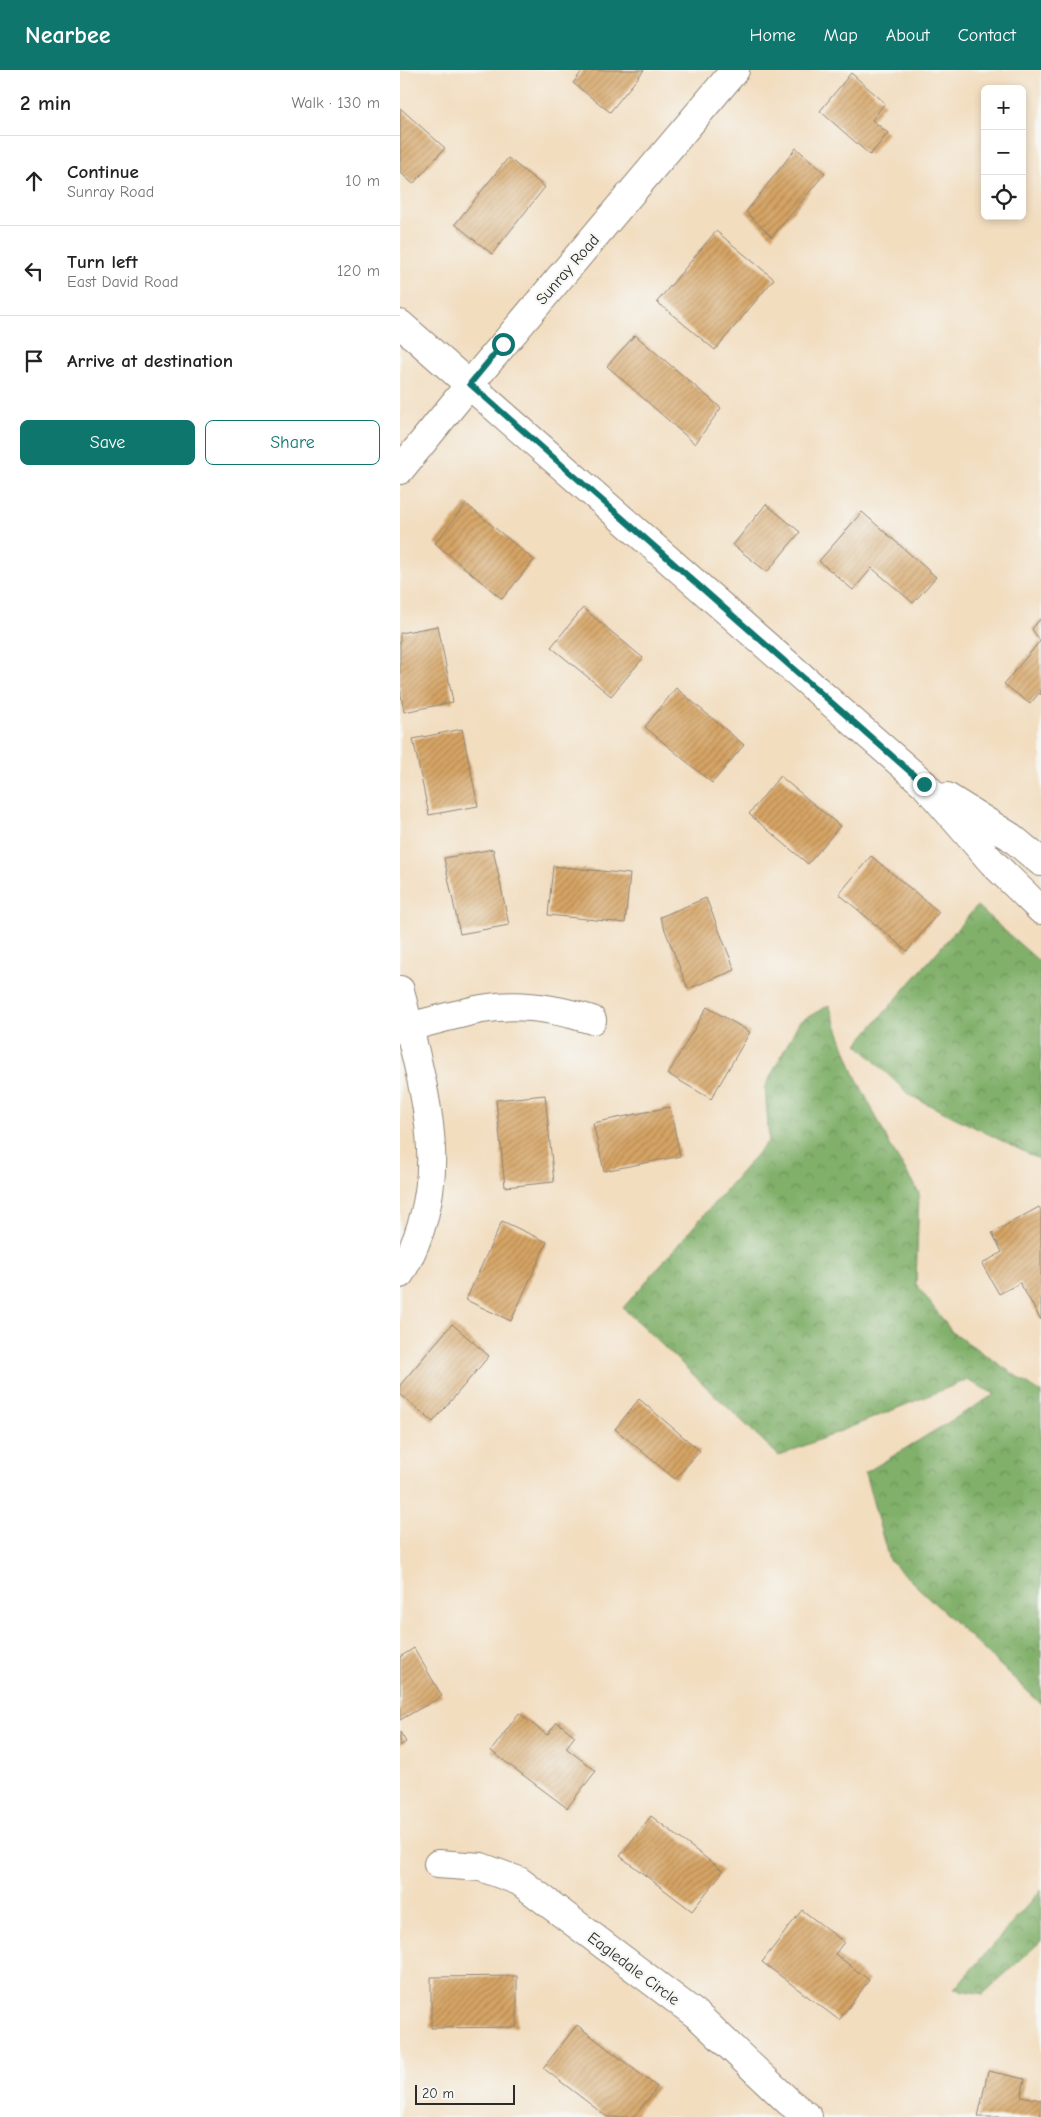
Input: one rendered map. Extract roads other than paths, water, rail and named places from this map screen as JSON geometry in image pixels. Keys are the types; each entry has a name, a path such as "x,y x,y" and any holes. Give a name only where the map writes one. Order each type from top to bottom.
{"street":[{"name":"Sunray Road","path":"400,470 470,384 735,70"},
{"path":"400,324 924,784 992,862 1041,910"},
{"path":"924,784 1012,837 1041,862"},
{"path":"400,990 404,1028 429,1116 432,1177 426,1213 409,1258 400,1274"},
{"path":"404,1028 484,1008 527,1007 571,1013 592,1020"},
{"name":"Eagledale Circle","path":"438,1864 481,1867 518,1880 698,2016 789,2102 808,2117"}]}
